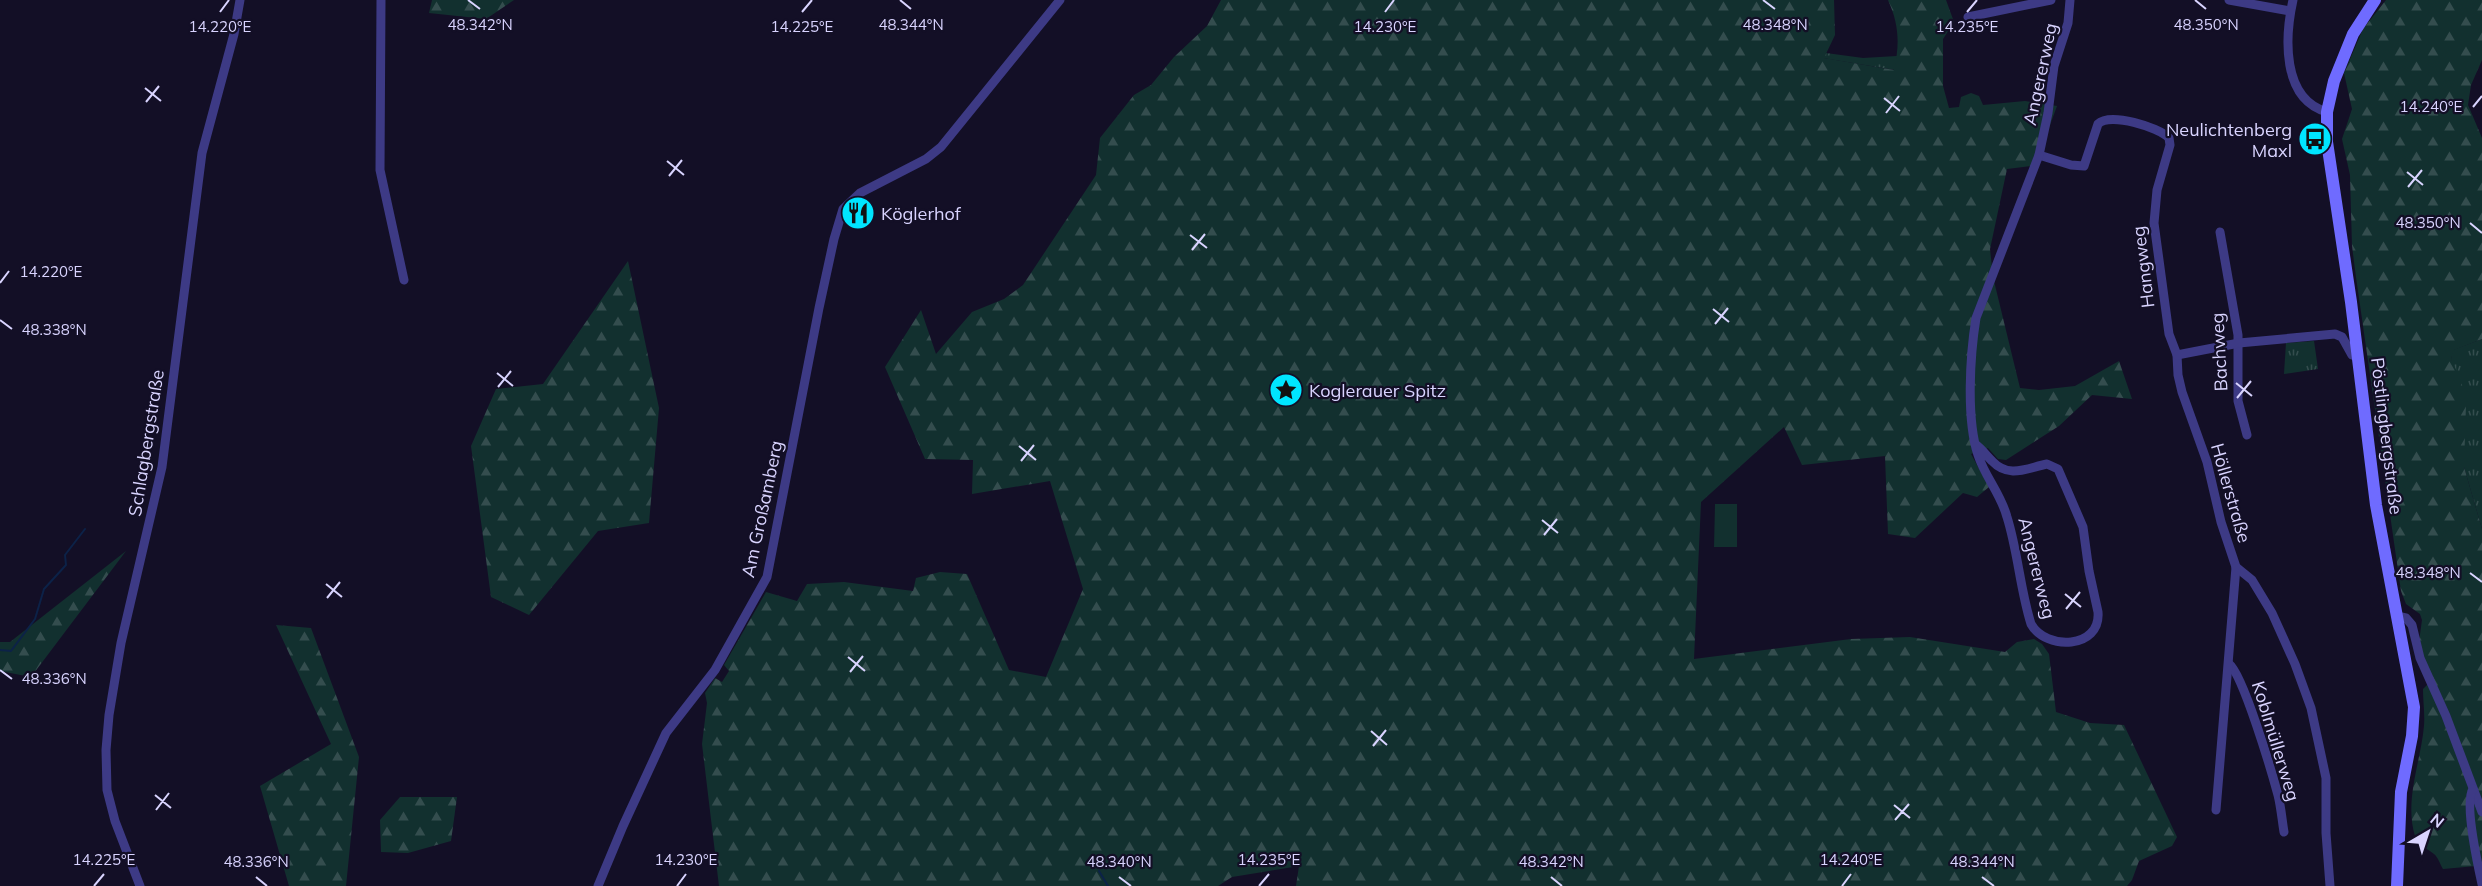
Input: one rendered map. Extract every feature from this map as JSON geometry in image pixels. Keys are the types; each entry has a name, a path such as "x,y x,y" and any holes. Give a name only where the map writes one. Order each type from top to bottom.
{"main road":[{"name":"Pöstlingbergstraße","path":"2375,0 2353,34 2342,58 2327,112 2327,142 2358,356 2376,505 2412,692 2414,716 2401,792 2397,886"}],"street":[{"name":"Schlagbergstraße","path":"140,886 115,821 107,790 106,750 109,715 121,643 162,467 203,145 234,34 240,0"},
{"path":"381,0 380,170 404,280"},
{"name":"Am Großamberg","path":"598,886 623,825 666,733 715,670 752,608 767,577 834,239 843,209 870,187 926,159 948,140 1060,0"},
{"name":"Angererweg","path":"1968,17 2051,0"},
{"name":"Angererweg","path":"1975,444 1997,466 2008,471 2022,471 2047,464 2058,469 2083,527 2098,612 2094,628 2083,638 2068,643 2058,642 2044,637 2034,628 2008,517 1981,462 1975,444 1971,403 1972,346 1976,318 2039,155 2048,113 2054,66 2067,23 2070,0"},
{"path":"2229,0 2290,11"},
{"path":"2293,0 2287,53 2292,73 2306,100 2327,112"},
{"name":"Hangweg","path":"2039,155 2071,165 2084,166 2098,124 2108,119 2139,124 2169,138 2170,145 2155,201 2154,223 2169,334 2178,355"},
{"name":"Bachweg","path":"2220,232 2239,343 2238,401 2247,435"},
{"path":"2178,355 2239,343 2335,334 2342,337 2350,354 2358,356"},
{"name":"Höllerstraße","path":"2178,355 2179,382 2207,462 2221,522 2236,567 2252,580 2272,613 2295,664 2310,708 2326,778 2326,833 2330,886"},
{"name":"Koblmüllerweg","path":"2216,810 2236,567"},
{"path":"2397,616 2406,618 2412,625 2420,658 2450,726 2482,812"},
{"name":"Koblmüllerweg","path":"2229,664 2237,674 2254,723 2277,794 2284,832"},
{"path":"2473,789 2470,794 2471,813 2482,884"}],"green space":[{"path":"432,0 514,0 486,19 429,13"},
{"path":"1221,0 1834,0 1835,35 1824,58 1894,70 1897,34 1888,0 1946,0 1954,22 1943,39 1943,86 1949,108 1959,107 1961,97 1971,93 1979,96 1983,105 2025,101 2057,106 2039,155 2031,166 2007,169 1990,249 1993,277 2020,388 2039,390 2075,386 2119,361 2132,399 2092,395 2059,426 2006,460 1998,459 1988,448 1971,454 1989,487 1977,497 1963,493 1915,538 1888,534 1885,456 1802,465 1784,427 1701,502 1694,659 1851,639 1910,637 2005,652 2017,642 2034,639 2042,644 2049,654 2056,712 2090,723 2124,725 2177,837 2172,846 2139,861 2132,880 2127,886 1296,886 1299,866 1232,877 1218,886 719,886 702,744 707,703 705,693 715,678 722,682 729,671 724,665 766,592 797,601 807,584 844,582 913,591 916,578 940,572 967,574 1009,670 1046,677 1083,589 1050,481 972,494 973,460 925,459 885,367 921,310 936,354 972,312 1004,299 1023,285 1096,175 1100,138 1134,95 1151,85 1174,57 1207,26"},
{"path":"2386,0 2482,0 2482,60 2471,85 2468,105 2482,138 2482,339 2454,350 2451,359 2461,380 2466,404 2464,467 2482,529 2482,880 2476,866 2443,869 2435,855 2418,842 2412,822 2412,795 2424,726 2423,689 2429,683 2419,642 2422,620 2420,614 2406,604 2401,591 2356,277 2352,246 2350,175 2342,139 2352,109 2344,73 2363,29"},
{"path":"1826,53 1863,58 1897,56 1895,70 1823,58"},
{"path":"628,261 659,408 649,523 598,531 529,615 491,597 471,446 496,389 543,384"},
{"path":"2482,339 2482,529 2464,467 2463,441 2451,359 2453,350"},
{"path":"2314,341 2318,369 2284,374 2286,343"},
{"path":"1715,504 1737,504 1737,547 1714,547"},
{"path":"126,551 31,677 0,671 0,642 10,642"},
{"path":"276,625 311,628 359,757 346,886 289,886 260,786 331,744"},
{"path":"400,797 457,797 451,841 408,853 381,852 380,820"}],"waterway":[{"path":"0,650 11,651 35,619 44,589 66,565 65,555 85,529"},
{"path":"1099,871 1108,886"}],"place":[{"name":"Neulichtenberg Maxl","path":"2315,139"},
{"name":"Köglerhof","path":"858,213"},
{"name":"Koglerauer Spitz","path":"1286,390"}]}
